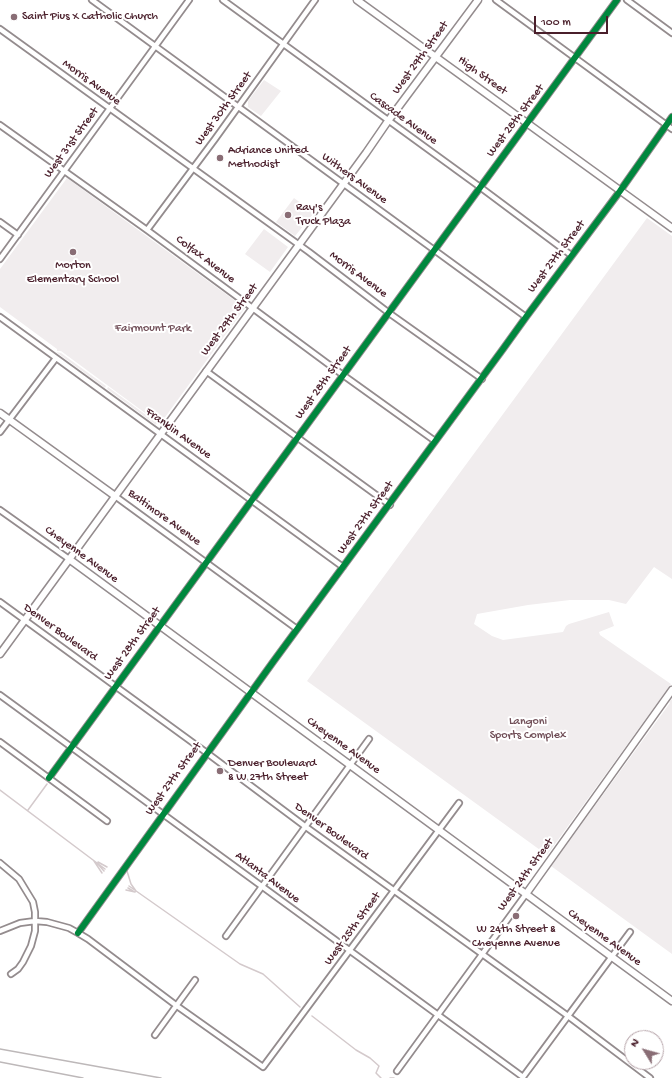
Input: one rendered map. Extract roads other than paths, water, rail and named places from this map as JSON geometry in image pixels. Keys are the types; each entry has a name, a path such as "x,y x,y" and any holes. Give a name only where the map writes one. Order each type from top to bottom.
{"street":[{"name":"Withers Avenue","path":"92,0 526,317"},
{"name":"West 31st Street","path":"0,259 189,0"},
{"name":"Cascade Avenue","path":"224,0 571,255"},
{"name":"West 30th Street","path":"147,230 315,0"},
{"name":"High Street","path":"357,0 672,228"},
{"name":"West 29th Street","path":"0,654 388,121 478,0"},
{"path":"496,0 672,129"},
{"name":"West 28th Street","path":"49,778 617,0"},
{"path":"627,0 672,33"},
{"name":"Morris Avenue","path":"0,29 299,245 389,313 482,379"},
{"name":"West 27th Street","path":"78,933 163,814 672,117"},
{"name":"Colfax Avenue","path":"0,125 65,170 343,375 436,441"},
{"path":"0,222 18,235"},
{"name":"Franklin Avenue","path":"0,317 343,567"},
{"path":"0,432 56,358"},
{"path":"206,371 390,505"},
{"name":"Baltimore Avenue","path":"0,413 297,630"},
{"name":"Cheyenne Avenue","path":"0,510 252,692 672,1001"},
{"name":"Denver Boulevard","path":"0,602 208,753 306,827 394,889 568,1016 650,1078"},
{"name":"West 24th Street","path":"397,1071 672,690"},
{"name":"Atlanta Avenue","path":"0,695 523,1077"},
{"path":"226,936 370,739"},
{"path":"0,742 107,821"},
{"name":"West 25th Street","path":"177,1006 263,1067 459,803"},
{"path":"0,863 13,873 25,887 33,902 35,921 33,938 27,954 18,969 11,974"},
{"path":"0,931 20,923 35,921 64,926 88,939 177,1006"},
{"path":"523,1077 630,932"},
{"path":"155,1035 195,980"}],"waterway":[{"path":"28,810 47,784"},
{"path":"0,790 105,869"},
{"path":"94,861 102,873"},
{"path":"98,862 107,867"},
{"path":"97,863 104,871"},
{"path":"127,871 131,884 136,891"},
{"path":"129,886 240,964 263,974 300,1007"},
{"path":"128,888 133,891"},
{"path":"126,890 135,892"},
{"path":"312,1016 379,1066 376,1073 381,1078"}],"railway":[{"path":"0,1049 161,1078"},
{"path":"0,1062 83,1078"}],"place":[{"name":"Saint Pius X Catholic Church","path":"14,17"},
{"name":"Adriance United Methodist","path":"220,158"},
{"name":"Ray's Truck Plaza","path":"288,215"},
{"name":"Morton Elementary School","path":"73,252"},
{"name":"Denver Boulevard & W 27th Street","path":"220,771"},
{"name":"W 24th Street & Cheyenne Avenue","path":"516,916"}],"park label":[{"name":"Fairmount Park","path":"153,329"},
{"name":"Langoni Sports Complex","path":"528,729"}]}
